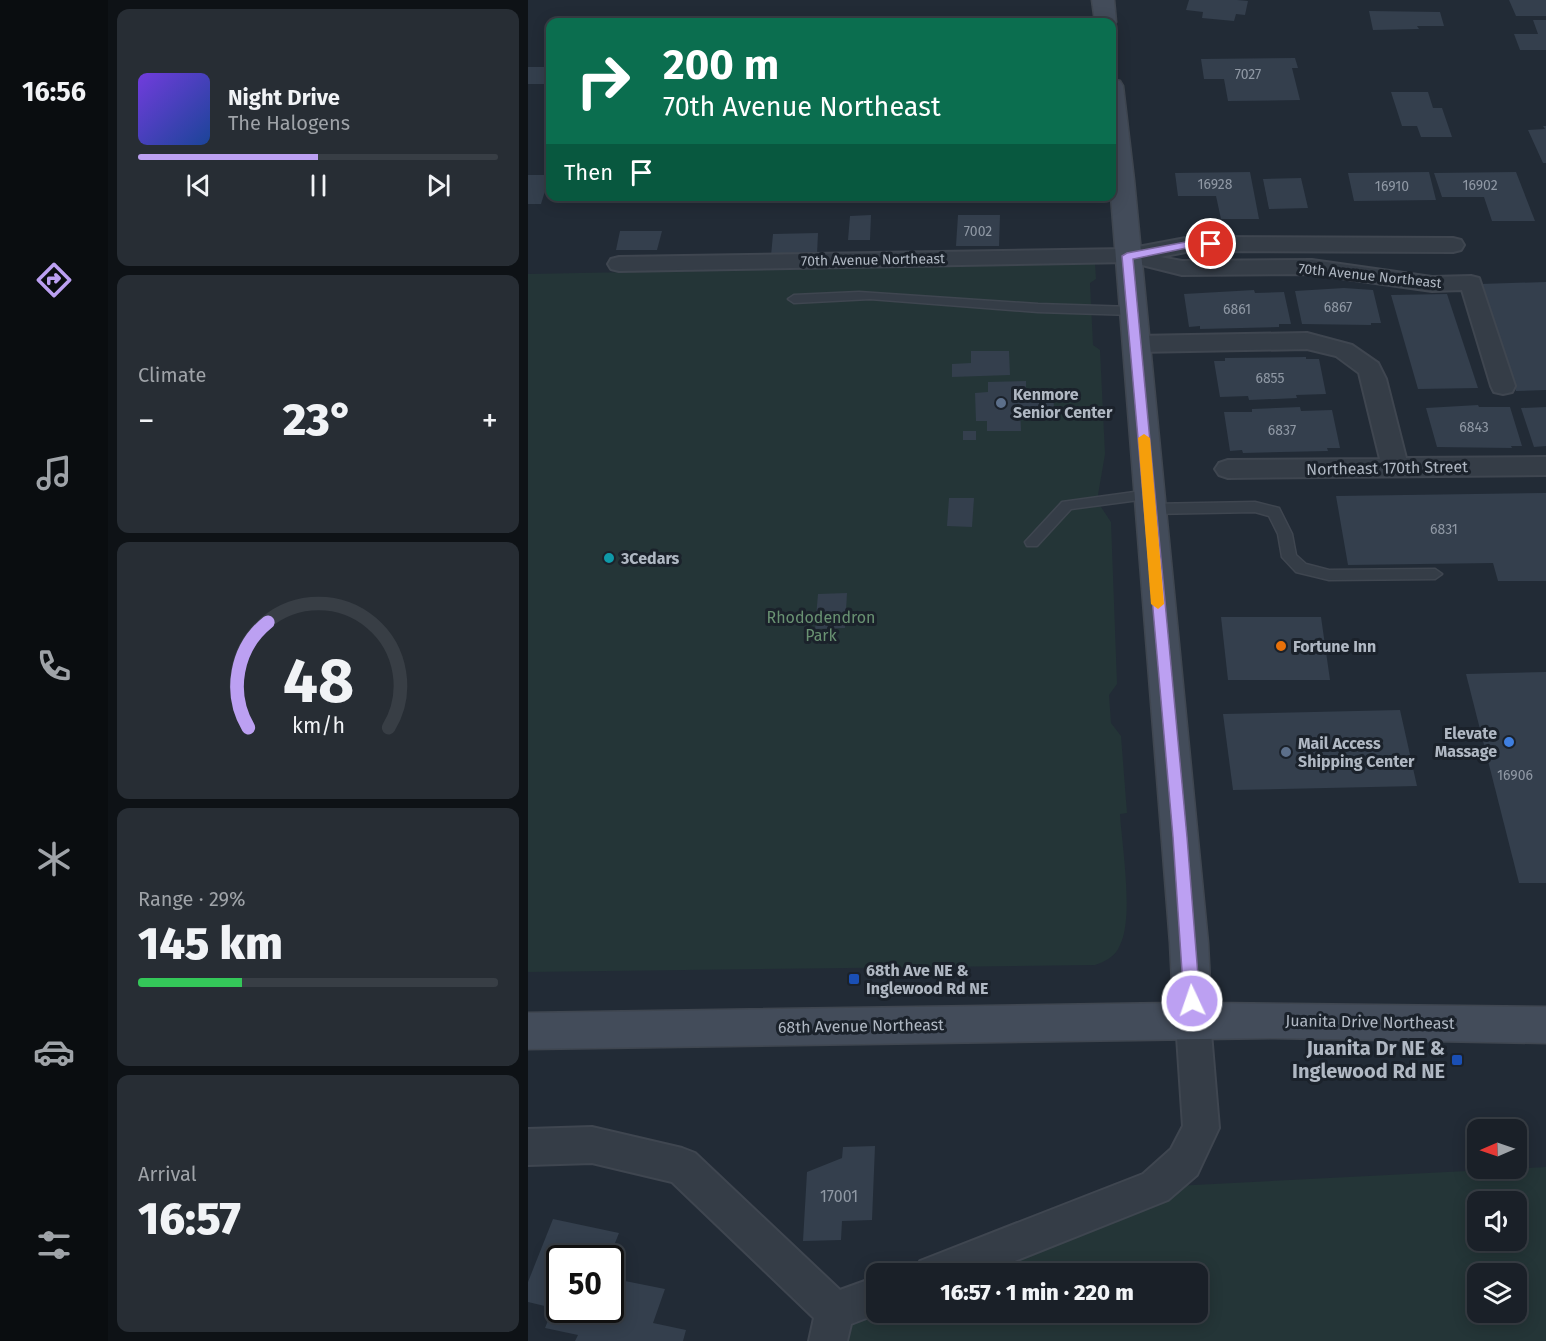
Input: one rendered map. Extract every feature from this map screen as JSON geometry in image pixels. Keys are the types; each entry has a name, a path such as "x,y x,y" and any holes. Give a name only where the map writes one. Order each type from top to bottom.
{"main road":[{"path":"1103,0 1105,18"},
{"path":"1116,139 1189,943 1193,1021"},
{"name":"Juanita Drive Northeast","path":"1193,1021 1275,1020 1546,1025"},
{"name":"68th Avenue Northeast","path":"528,1031 1193,1021"}],"street":[{"name":"70th Avenue Northeast","path":"619,264 1127,256 1191,244 1453,245"},
{"name":"70th Avenue Northeast","path":"1127,256 1182,268 1311,267 1432,285 1471,284 1503,386"},
{"path":"1136,344 1308,341 1344,350 1359,358 1370,369 1395,467"},
{"name":"Northeast 170th Street","path":"1228,469 1546,466"},
{"path":"961,1263 1155,1187 1184,1162 1201,1128 1193,1021"},
{"path":"528,1147 592,1145 682,1166 832,1326 866,1303"}],"lane":[{"path":"794,299 878,296 980,306 1133,311"},
{"path":"1032,542 1067,505 1150,502 1255,507 1274,512 1285,534 1289,557 1301,568 1329,575 1435,574"}],"green space":[{"name":"Rhododendron Park","path":"1095,263 1096,279 1090,283 1093,345 1100,350 1105,454 1097,501 1111,522 1117,684 1109,695 1111,723 1121,736 1127,813 1120,814 1126,881 1126,918 1124,933 1116,953 1095,965 528,972 528,274"},
{"path":"1546,1167 1546,1341 828,1341 835,1311 866,1311 866,1323 1208,1323 1208,1263 959,1263 1155,1187 1467,1171 1467,1179 1527,1179 1527,1168"}],"building":[{"path":"1189,0 1248,1 1245,15 1236,14 1234,21 1202,18 1203,12 1186,10"},
{"path":"1509,0 1546,0 1546,16 1516,16"},
{"path":"1369,11 1440,12 1444,26 1373,30"},
{"path":"969,16 998,16 998,18 969,18"},
{"path":"1533,20 1546,20 1546,50 1520,50 1514,34 1538,34"},
{"path":"1295,58 1298,68 1292,68 1300,100 1228,101 1224,79 1204,79 1201,59"},
{"path":"528,67 546,67 546,84 528,84"},
{"path":"1391,92 1428,92 1433,108 1442,108 1452,137 1421,137 1417,126 1402,126"},
{"path":"1543,126 1546,126 1546,163 1543,163 1528,130 1545,129"},
{"path":"1250,172 1259,219 1221,219 1216,196 1178,196 1175,173"},
{"path":"1429,172 1436,200 1354,201 1348,173"},
{"path":"1516,172 1535,221 1492,221 1484,197 1442,197 1434,173"},
{"path":"528,175 546,175 546,188 541,204 528,204"},
{"path":"1301,178 1308,208 1269,209 1263,179"},
{"path":"871,215 870,240 848,240 850,216"},
{"path":"958,215 1000,215 999,246 956,246"},
{"path":"620,231 662,231 657,250 616,250"},
{"path":"818,233 817,255 771,256 773,234"},
{"path":"1546,282 1546,390 1516,391 1480,284"},
{"path":"1344,288 1373,290 1381,323 1371,323 1371,325 1302,324 1295,291"},
{"path":"1254,290 1255,293 1284,292 1291,324 1279,324 1279,327 1200,329 1200,326 1189,327 1184,294"},
{"path":"1447,294 1478,388 1418,389 1391,295"},
{"path":"971,351 1009,351 1010,375 952,377 952,364 971,363"},
{"path":"1306,357 1306,359 1319,359 1326,394 1249,400 1248,396 1220,397 1214,361 1225,361 1225,358"},
{"path":"1026,381 1026,390 1053,389 1054,409 1020,409 1021,431 987,431 987,421 976,421 975,393 988,392 988,382"},
{"path":"1478,405 1479,407 1510,407 1522,446 1511,446 1512,448 1437,447 1426,408"},
{"path":"1300,407 1301,411 1332,410 1340,448 1327,448 1328,451 1243,453 1242,450 1230,451 1224,412 1252,412 1252,409"},
{"path":"1546,407 1546,446 1534,447 1521,408"},
{"path":"963,431 976,431 976,440 963,440"},
{"path":"1546,493 1546,581 1498,581 1493,563 1348,565 1336,496"},
{"path":"949,498 974,498 972,527 947,526"},
{"path":"847,593 845,628 815,629 818,594"},
{"path":"1221,617 1321,617 1330,680 1228,680"},
{"path":"1546,672 1546,883 1519,883 1466,674"},
{"path":"1400,710 1417,786 1233,790 1223,714"},
{"path":"875,1146 872,1220 842,1221 841,1240 803,1241 807,1172 842,1158 843,1147"},
{"path":"553,1219 619,1233 614,1245 546,1245 546,1306 528,1302 528,1282"},
{"path":"624,1281 665,1289 653,1323 686,1330 683,1341 575,1341 578,1335 545,1328 547,1323 624,1323"}],"slow traffic":[{"path":"1144,438 1158,604"}],"place":[{"name":"Kenmore Senior Center","path":"1001,403"},
{"name":"3Cedars","path":"609,558"},
{"name":"Fortune Inn","path":"1281,646"},
{"name":"Elevate Massage","path":"1509,742"},
{"name":"Mail Access Shipping Center","path":"1286,752"},
{"name":"68th Ave NE & Inglewood Rd NE","path":"854,979"},
{"name":"Juanita Dr NE & Inglewood Rd NE","path":"1457,1060"}],"route":[{"path":"1192,1001 1180,837 1127,256 1191,244 1211,244"}]}
